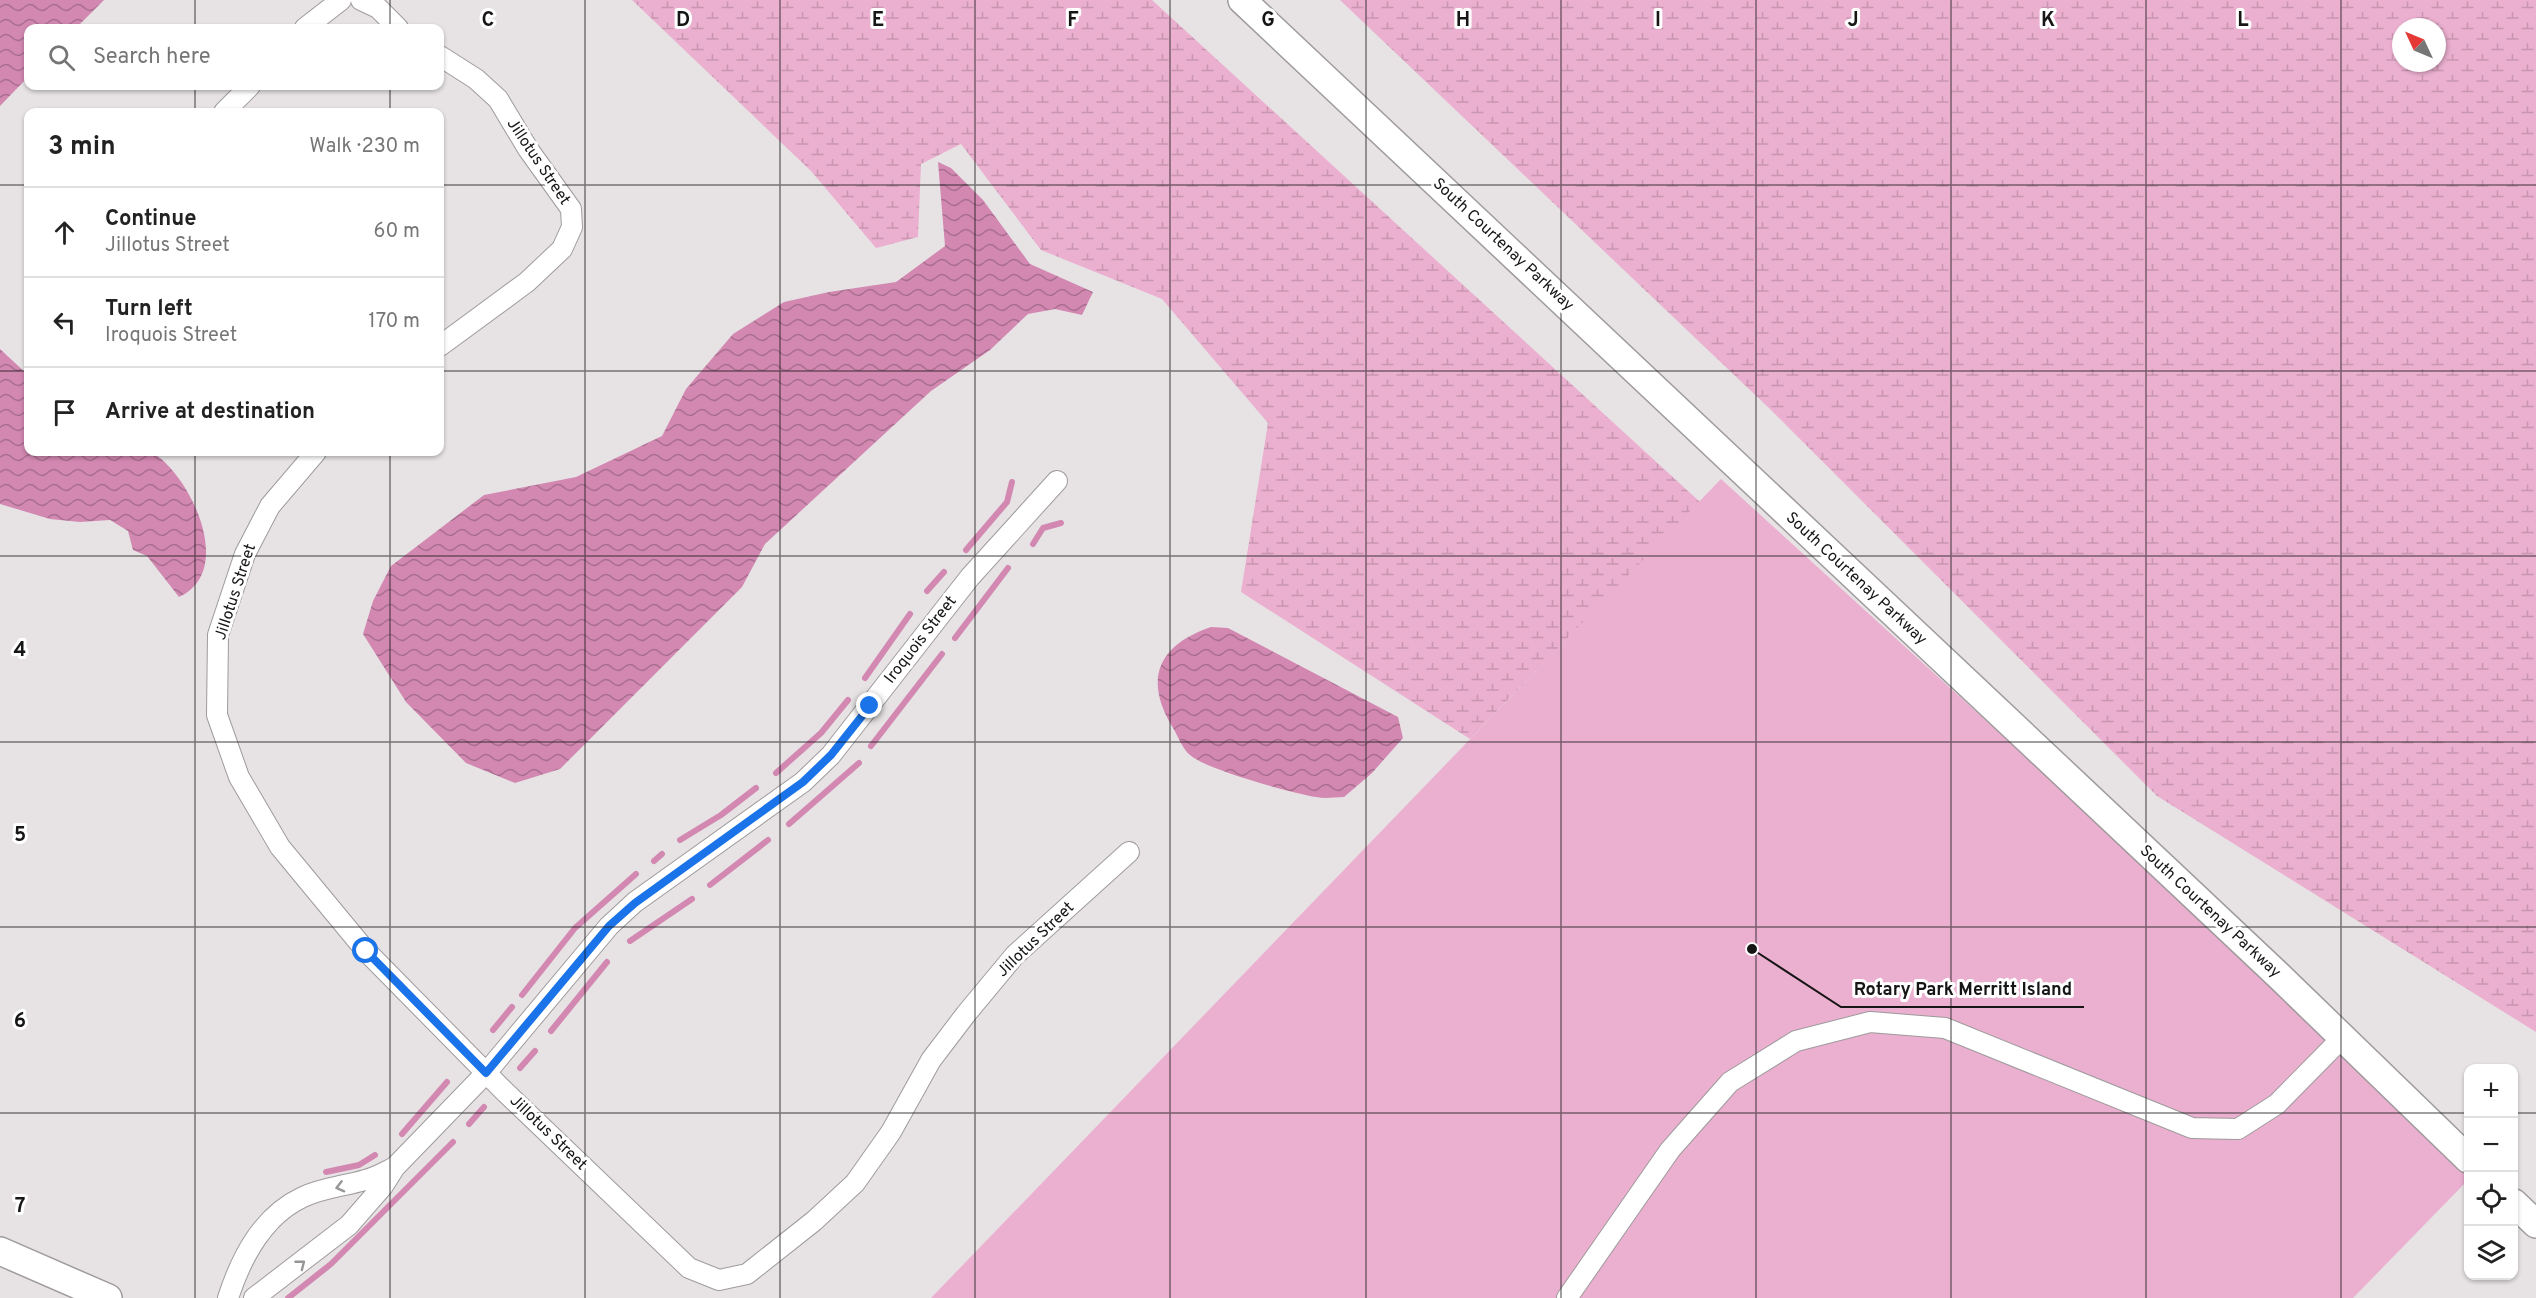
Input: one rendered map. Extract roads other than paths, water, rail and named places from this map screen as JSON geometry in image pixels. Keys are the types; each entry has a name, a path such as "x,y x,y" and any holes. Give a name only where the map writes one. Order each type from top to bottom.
{"main road":[{"name":"South Courtenay Parkway","path":"1242,0 2464,1154"},
{"path":"2518,1207 2536,1224"},
{"path":"0,1251 100,1297"}],"street":[{"path":"310,24 341,0"},
{"path":"361,0 378,8 394,24"},
{"name":"Jillotus Street","path":"444,59 476,79 498,99 528,149 571,209 572,227 562,249 527,282 444,343"},
{"path":"228,108 246,90"},
{"name":"Jillotus Street","path":"313,456 270,506 245,554 218,635 217,715 239,777 280,847 366,951 486,1073 689,1268 719,1280 747,1274 814,1221 855,1183 891,1132 931,1060 966,1014 1015,955 1129,852"},
{"name":"Iroquois Street","path":"254,1298 299,1266 349,1225 383,1186 395,1167 486,1073 609,926 626,910 803,782 831,755 970,577 1057,481"},
{"path":"1568,1298 1670,1150 1722,1090 1730,1082 1796,1041 1870,1022 1945,1028 2192,1128 2238,1129 2277,1104 2342,1038"},
{"name":"Iroquois Street","path":"228,1298 236,1273 252,1242 279,1213 303,1197 368,1179 395,1167"}],"water":[{"path":"0,0 104,0 80,24 24,24 24,81 0,106"},
{"path":"938,162 951,168 983,200 1030,264 1093,292 1082,315 1055,309 1028,314 990,350 931,391 765,544 742,587 560,769 515,783 466,763 406,702 363,634 373,601 391,566 484,495 576,477 662,436 686,389 733,334 784,302 829,292 896,282 945,246"},
{"path":"0,349 24,371 24,456 157,456 181,481 193,502 206,546 204,567 196,584 179,597 147,556 133,550 128,531 110,520 80,522 50,519 0,504"},
{"path":"1211,627 1228,628 1398,717 1403,738 1372,773 1344,797 1319,798 1289,791 1231,774 1199,761 1185,750 1164,710 1159,694 1158,679 1161,666 1178,643"}],"waterway":[{"path":"966,550 1007,502 1012,482"},
{"path":"1033,544 1043,528 1061,523"},
{"path":"955,638 1008,568"},
{"path":"927,591 944,572"},
{"path":"865,678 910,614"},
{"path":"871,746 942,654"},
{"path":"776,773 821,733 848,700"},
{"path":"789,824 859,763"},
{"path":"680,840 721,815 756,788"},
{"path":"710,885 768,840"},
{"path":"654,861 662,854"},
{"path":"522,995 575,928 636,874"},
{"path":"630,941 692,899"},
{"path":"551,1031 607,962"},
{"path":"493,1030 512,1007"},
{"path":"520,1068 535,1051"},
{"path":"402,1134 447,1082"},
{"path":"469,1124 484,1107"},
{"path":"288,1298 331,1264 453,1142"},
{"path":"326,1172 359,1165 375,1155"}],"place":[{"name":"Rotary Park Merritt Island","path":"1752,949"}]}
